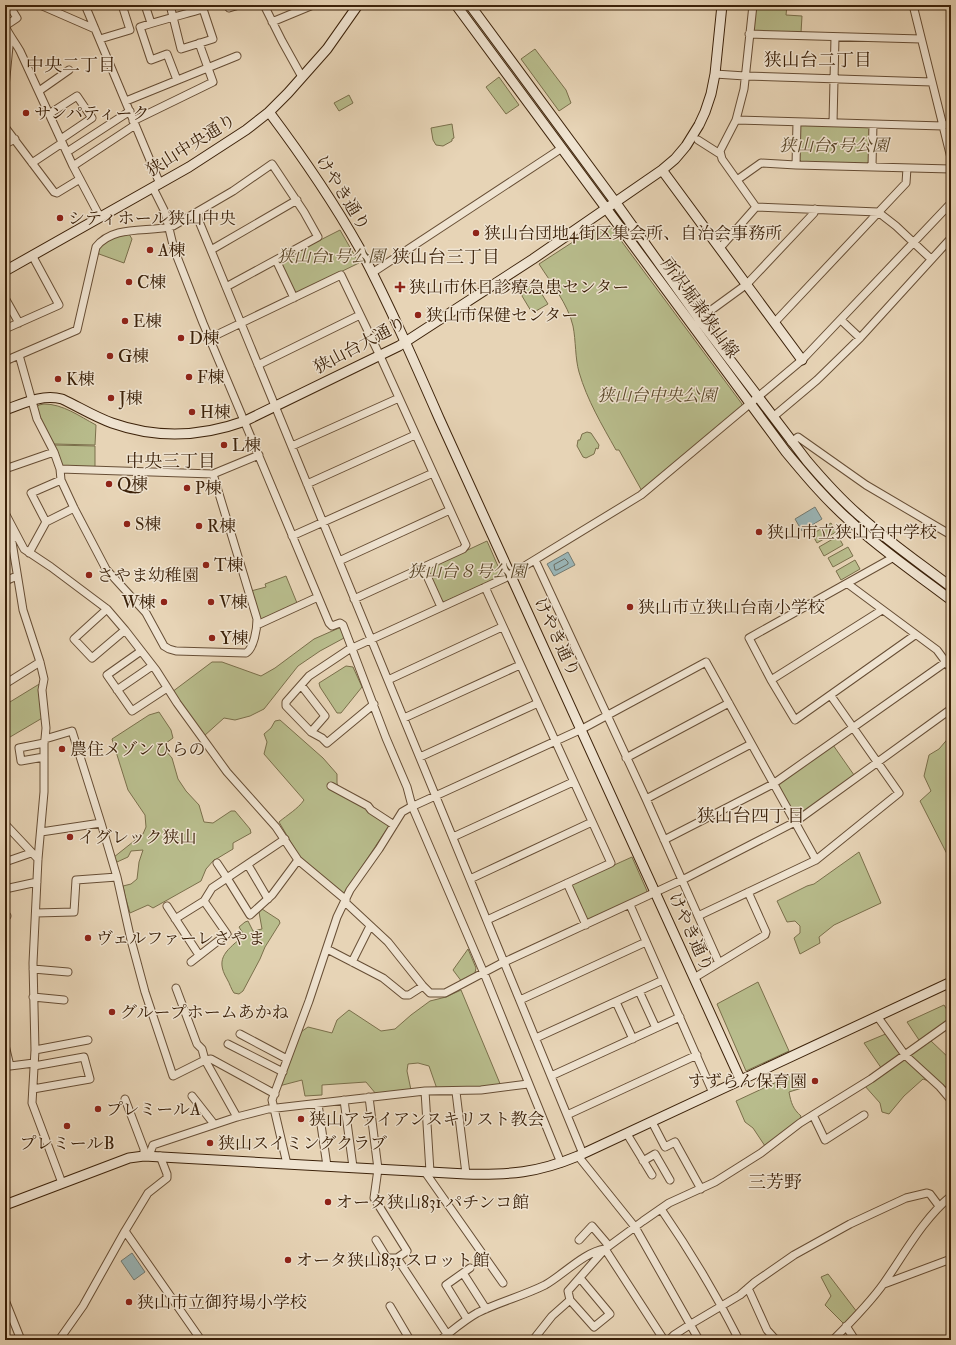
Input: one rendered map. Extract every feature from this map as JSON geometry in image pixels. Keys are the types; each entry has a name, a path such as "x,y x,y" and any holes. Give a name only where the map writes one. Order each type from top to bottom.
{"street":[{"path":"9,5 17,18 5,26 10,36 15,41 73,166 100,217"},
{"path":"40,5 96,29"},
{"path":"85,5 130,111 165,212 174,250 210,338 331,626 340,623 343,625 388,744 407,787 412,806 483,972 561,1163"},
{"path":"122,5 130,30"},
{"path":"145,5 151,23"},
{"path":"100,39 151,23 173,18 203,9 213,39 181,49 173,18 170,5"},
{"path":"227,5 229,8 239,5"},
{"path":"264,5 302,77"},
{"path":"272,22 313,5"},
{"name":"狭山中央通り","path":"6,268 156,186 211,154 246,130 269,112 302,77 327,49 358,5"},
{"name":"所沢堀兼狭山線","path":"456,5 786,452 826,498 850,521 894,557 951,600"},
{"name":"所沢堀兼狭山線","path":"470,5 616,203 699,319 791,442 820,476 861,517 951,587"},
{"name":"狭山台大通り","path":"5,409 32,400 48,397 62,399 112,423 148,433 176,434 206,432 245,421 406,342 616,203 675,159 700,125 711,94 715,74 722,5"},
{"path":"720,154 736,120 744,89 753,5"},
{"path":"913,5 951,158"},
{"path":"140,27 151,60 167,54 177,80"},
{"path":"749,34 921,39"},
{"path":"5,85 7,52 10,36"},
{"path":"833,123 835,37"},
{"path":"73,166 134,123 213,82 198,43"},
{"path":"126,101 237,56"},
{"path":"39,91 69,70"},
{"path":"715,74 932,82"},
{"path":"32,163 92,118 77,96 49,114"},
{"path":"67,152 130,111"},
{"name":"けやき通り","path":"269,112 321,186 345,224 372,273 406,342 438,418 582,729 741,1081"},
{"path":"736,120 943,126 951,123"},
{"path":"796,165 797,122"},
{"path":"872,166 873,124"},
{"path":"5,127 55,193 80,179"},
{"path":"5,144 15,139"},
{"path":"698,140 720,154 756,207"},
{"path":"372,273 562,148"},
{"path":"737,180 760,163 951,169"},
{"path":"5,361 77,330 96,247 100,242 110,236 122,232 169,228 196,214 272,164 318,237 226,287"},
{"path":"775,322 906,183 907,168"},
{"path":"662,170 802,360"},
{"path":"212,250 296,200"},
{"path":"374,704 327,743 322,738 311,732 286,706 286,702 308,676 352,648 511,575 641,495 802,360 951,203"},
{"path":"720,248 756,207"},
{"path":"756,207 878,212 881,213 931,259"},
{"path":"699,319 747,284 814,213 815,210"},
{"path":"196,214 536,1038 566,1114 580,1155 635,1227 699,1340"},
{"path":"773,417 817,380 860,338 951,238"},
{"path":"5,329 59,305 32,255"},
{"path":"276,260 294,298"},
{"path":"210,338 341,275 380,356 466,547 354,599"},
{"path":"5,298 19,323"},
{"path":"258,364 360,315"},
{"path":"841,320 860,338"},
{"path":"19,355 37,419 54,452 60,469 61,480 74,508 106,569 146,613 164,646 176,651 246,653 250,649 257,625 257,619 213,474"},
{"path":"292,446 399,398"},
{"path":"307,484 415,435"},
{"path":"791,442 798,437 866,485 951,535"},
{"path":"5,469 54,452"},
{"path":"60,469 213,474 259,455"},
{"path":"292,536 433,473"},
{"path":"46,522 31,493 61,480"},
{"path":"29,554 46,522 74,508"},
{"path":"339,561 450,510"},
{"path":"5,513 20,544 29,554 51,567 107,609 141,651 228,772 264,812 285,839 298,860 345,901 388,942 430,993 445,993 504,962 683,880 795,822 951,709"},
{"path":"12,528 11,533 23,610 40,662 44,680 42,690 46,718 44,741 44,792 38,859 33,969 35,1050 32,1103 62,1183"},
{"path":"894,557 749,638 795,720 831,696 915,635"},
{"path":"535,560 608,715 719,963"},
{"path":"423,567 441,607"},
{"path":"5,581 17,576"},
{"path":"848,584 937,650 951,669"},
{"path":"485,587 611,863 487,920"},
{"path":"257,625 318,597"},
{"path":"107,609 74,639 92,658 125,630"},
{"path":"772,680 882,610"},
{"path":"388,680 502,627"},
{"path":"141,651 107,675 117,690 132,711 167,688"},
{"path":"5,684 40,662"},
{"path":"287,1164 272,1100 328,949 337,918 350,890 402,812 412,806 582,729 706,662 816,860"},
{"path":"664,840 774,784 946,662"},
{"path":"404,718 520,665"},
{"path":"117,690 152,666"},
{"path":"301,685 325,716 311,732"},
{"path":"698,916 816,860 900,793 831,696"},
{"path":"420,757 538,703"},
{"path":"626,758 729,703"},
{"path":"44,757 21,761 19,748 72,731 102,823 117,877 132,946 145,992 173,1076 205,1060 211,1059 275,1094"},
{"path":"646,799 751,744"},
{"path":"453,837 573,782"},
{"path":"331,786 368,806 376,814 394,825"},
{"path":"470,879 592,822"},
{"path":"41,832 102,823"},
{"path":"6,827 38,859"},
{"path":"175,919 204,901 212,888 285,839"},
{"path":"5,862 31,853"},
{"path":"217,863 250,915 268,899 298,860"},
{"path":"248,865 268,899"},
{"path":"36,913 74,912 76,880 117,877"},
{"path":"5,890 37,882"},
{"path":"567,883 586,925"},
{"path":"694,978 765,934 766,932 748,892"},
{"path":"191,962 227,934 204,901"},
{"path":"630,905 713,1093"},
{"path":"167,906 199,955"},
{"path":"352,962 370,926"},
{"path":"520,1000 646,942"},
{"path":"328,949 383,978 404,995 409,995 423,986"},
{"path":"33,969 68,972"},
{"path":"536,1038 663,980"},
{"path":"5,1205 129,1158 146,1156 466,1174 516,1174 531,1172 561,1163 627,1134 951,982"},
{"path":"176,988 197,1044 202,1049 205,1060 237,1117"},
{"path":"639,991 656,1028"},
{"path":"33,998 64,1000"},
{"path":"616,1002 633,1039"},
{"path":"877,1016 905,1055 951,1100"},
{"path":"551,1076 680,1017"},
{"path":"580,1278 610,1314 594,1327 570,1300 568,1291 607,1247 669,1203 715,1182 761,1153 800,1124 905,1055 951,1022"},
{"path":"240,1034 287,1059"},
{"path":"35,1050 88,1040"},
{"path":"228,1044 283,1072"},
{"path":"5,1045 10,1066 34,1065 84,1057 90,1079 33,1090"},
{"path":"566,1114 697,1055"},
{"path":"146,1156 153,1145 214,1124 274,1108 424,1091 456,1092 528,1084"},
{"path":"424,1091 427,1172 503,1283"},
{"path":"456,1092 466,1174"},
{"path":"192,1096 214,1124"},
{"path":"125,1098 146,1156"},
{"path":"369,1098 378,1169 374,1198 407,1251 397,1258 387,1258 376,1240"},
{"path":"344,1100 352,1167"},
{"path":"318,1104 327,1166"},
{"path":"813,1116 825,1140 864,1115"},
{"path":"652,1122 664,1147 675,1142 701,1189"},
{"path":"627,1134 652,1175"},
{"path":"643,1161 656,1154 670,1180"},
{"path":"59,1340 83,1306 148,1193 167,1178 167,1174 160,1156"},
{"path":"669,1340 674,1334 740,1295 755,1282 794,1254 850,1224 906,1198 927,1193 930,1194 939,1206"},
{"path":"834,1340 883,1284 907,1247 939,1206 951,1196"},
{"path":"661,1209 688,1249 722,1306 739,1340"},
{"path":"579,1240 592,1226 607,1247 664,1340"},
{"path":"125,1231 202,1340"},
{"path":"397,1258 445,1338 467,1319 486,1309 545,1285 590,1254 607,1247"},
{"path":"883,1284 951,1259"},
{"path":"467,1319 446,1285 470,1268"},
{"path":"463,1273 486,1309"},
{"path":"748,1288 767,1330 776,1340"},
{"path":"533,1340 552,1316 570,1300"},
{"path":"6,1303 21,1340"},
{"path":"390,1306 410,1340"},
{"path":"846,1326 855,1340"}],"green space":[{"path":"755,5 787,5 786,15 802,16 801,33 755,32 753,30"},
{"path":"535,49 566,90 571,103 559,111 521,59"},
{"path":"499,77 519,105 506,114 486,87"},
{"path":"349,95 353,103 339,111 334,103"},
{"path":"452,124 454,138 452,141 443,146 436,145 433,140 431,128"},
{"name":"狭山台5号公園","path":"801,125 868,126 870,129 870,162 865,164 802,162 799,159 799,127"},
{"name":"狭山台中央公園","path":"599,225 611,227 742,404 742,407 642,491 619,450 616,450 600,422 582,382 578,367 571,318 559,294 539,264"},
{"name":"狭山台1号公園","path":"340,230 359,263 297,293 294,292 280,263 281,260"},
{"path":"129,234 132,239 124,263 99,254 98,252 102,244 106,241"},
{"path":"535,283 548,304 536,311 531,311 522,296 522,291"},
{"path":"44,404 64,408 96,425 95,445 54,444 40,418 37,407"},
{"path":"587,432 591,433 599,445 594,454 586,458 583,457 577,446 578,440 580,440 582,434"},
{"path":"54,445 95,446 95,467 63,466"},
{"path":"831,523 836,532 817,543 812,534"},
{"path":"838,536 843,545 824,556 819,547"},
{"name":"狭山台８号公園","path":"487,541 501,573 500,577 441,602 427,571 429,568"},
{"path":"848,547 853,556 833,567 828,558"},
{"path":"855,560 860,569 841,580 836,571"},
{"path":"286,576 297,603 259,619 251,591 266,587 265,584"},
{"path":"339,628 342,629 344,638 320,651 298,666 264,709 250,716 235,720 224,718 204,736 172,692 212,662 222,662 261,676 275,668 314,639"},
{"path":"346,666 353,667 362,687 341,713 337,713 320,687 319,683"},
{"path":"41,683 44,717 5,740 5,705"},
{"path":"159,712 171,730 173,738 166,743 165,750 172,758 178,779 186,791 199,805 204,822 213,823 231,811 235,811 250,829 251,833 233,843 233,849 213,861 206,869 201,881 153,908 148,905 130,913 123,886 131,884 137,879 139,862 143,850 131,851 128,857 117,862 114,857 143,834 146,827 145,815 128,790 112,739 149,715"},
{"path":"280,720 323,758 337,774 337,783 340,794 367,808 389,826 343,895 299,856 279,822 296,809 304,800 264,754 267,742 264,734 271,728 275,721"},
{"path":"951,735 951,852 947,854 920,801 931,791 924,776 929,755 939,749"},
{"path":"833,745 854,775 796,817 794,816 777,786 778,784"},
{"path":"859,852 881,903 834,925 819,937 820,943 800,954 794,938 800,933 800,926 795,921 787,922 777,901 814,884"},
{"path":"632,857 647,891 645,895 589,920 586,919 572,884"},
{"path":"262,909 279,920 280,923 265,947 243,991 239,994 234,993 223,971 222,959 228,950 244,935 239,927 245,922 248,921 253,931 262,929 259,912"},
{"path":"468,949 476,968 475,973 462,982 453,970"},
{"path":"758,982 789,1051 746,1071 717,1004"},
{"path":"461,990 501,1086 437,1089 429,1066 418,1063 408,1064 407,1071 411,1090 376,1094 366,1082 322,1085 322,1095 305,1096 302,1080 279,1086 298,1034 308,1027 332,1033 337,1020 349,1010 381,1031 395,1029 430,1001 446,997"},
{"path":"944,1005 951,1016 951,1022 921,1043 907,1022"},
{"path":"888,1033 905,1058 930,1040 951,1060 951,1082 945,1087 923,1079 904,1096 889,1114 882,1112 880,1103 864,1085 884,1072 864,1043"},
{"path":"796,1073 802,1088 789,1092 793,1106 801,1116 799,1121 765,1146 753,1128 745,1122 736,1101"},
{"path":"828,1274 857,1312 845,1325 825,1305 831,1296 821,1277"}],"water":[{"path":"815,507 822,519 802,531 795,519"},
{"path":"568,552 575,565 554,576 547,564"},
{"path":"132,1253 145,1272 134,1280 121,1261"}],"place":[{"name":"サンパティーク","path":"26,113"},
{"name":"シティホール狭山中央","path":"60,218"},
{"name":"狭山台団地4街区集会所、自治会事務所","path":"476,233"},
{"name":"A棟","path":"150,250"},
{"name":"C棟","path":"129,282"},
{"name":"狭山市休日診療急患センター","path":"400,287"},
{"name":"狭山市保健センター","path":"418,315"},
{"name":"E棟","path":"125,321"},
{"name":"D棟","path":"181,338"},
{"name":"G棟","path":"110,356"},
{"name":"F棟","path":"189,377"},
{"name":"K棟","path":"58,379"},
{"name":"J棟","path":"111,398"},
{"name":"H棟","path":"192,412"},
{"name":"L棟","path":"224,445"},
{"name":"Q棟","path":"109,484"},
{"name":"P棟","path":"187,488"},
{"name":"S棟","path":"127,524"},
{"name":"R棟","path":"199,526"},
{"name":"狭山市立狭山台中学校","path":"759,532"},
{"name":"T棟","path":"206,565"},
{"name":"さやま幼稚園","path":"89,575"},
{"name":"W棟","path":"164,602"},
{"name":"V棟","path":"211,602"},
{"name":"狭山市立狭山台南小学校","path":"630,607"},
{"name":"Y棟","path":"212,638"},
{"name":"農住メゾンひらの","path":"62,749"},
{"name":"イグレック狭山","path":"70,837"},
{"name":"ヴェルファーレさやま","path":"88,938"},
{"name":"グループホームあかね","path":"112,1012"},
{"name":"すずらん保育園","path":"815,1081"},
{"name":"プレミールA","path":"98,1109"},
{"name":"狭山アライアンスキリスト教会","path":"301,1119"},
{"name":"プレミールB","path":"67,1126"},
{"name":"狭山スイミングクラブ","path":"210,1143"},
{"name":"オータ狭山831 パチンコ館","path":"328,1202"},
{"name":"オータ狭山831 スロット館","path":"288,1260"},
{"name":"狭山市立御狩場小学校","path":"129,1302"}],"district":[{"name":"狭山台二丁目","path":"818,60"},
{"name":"中央二丁目","path":"71,65"},
{"name":"狭山台三丁目","path":"446,257"},
{"name":"中央三丁目","path":"171,461"},
{"name":"狭山台四丁目","path":"751,816"},
{"name":"三芳野","path":"775,1182"}]}
